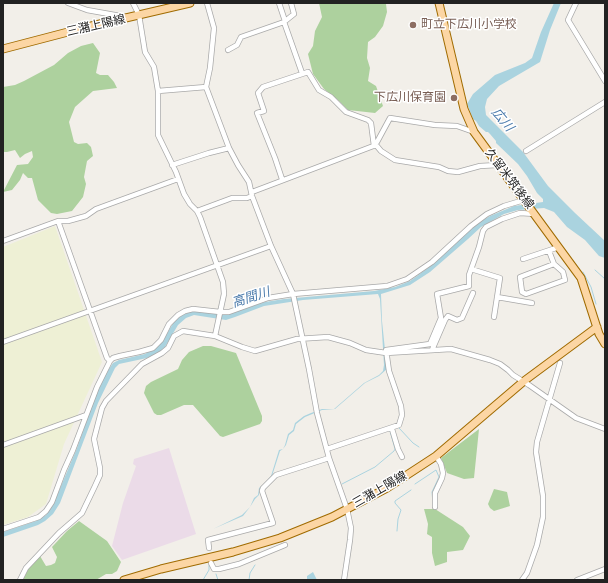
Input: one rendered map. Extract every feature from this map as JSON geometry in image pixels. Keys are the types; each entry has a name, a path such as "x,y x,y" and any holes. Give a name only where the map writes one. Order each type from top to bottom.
{"main road":[{"name":"三潴上陽線","path":"3,49 87,27 140,16 190,3"},
{"name":"久留米筑後線","path":"439,3 464,109 474,132 581,278 599,334 605,344"},
{"name":"三潴上陽線","path":"124,580 162,568 255,546 302,530 347,509 386,488 436,456 524,381 597,327"}],"street":[{"path":"68,3 87,10 130,18"},
{"path":"133,3 140,16 145,52 154,67 158,91 158,134 184,194 190,204 197,210 224,288 215,336"},
{"path":"207,3 214,28 210,68 206,87 229,148 248,182 271,246 293,294 317,412 329,458 347,509 351,528 344,580"},
{"path":"279,3 302,74"},
{"path":"228,50 237,45 241,37 284,22 294,14 291,3"},
{"path":"576,3 568,20 605,81"},
{"path":"282,180 257,113 264,110 258,93 263,87 308,72 319,90 331,97 346,112 368,120 372,125 375,144 381,151 395,160 439,167 448,171 458,172 480,166 498,165"},
{"path":"158,91 206,87"},
{"path":"526,151 605,102"},
{"path":"197,210 232,198 247,198 252,194 282,180 375,144 390,118 435,125 457,126 474,132"},
{"path":"172,166 209,153 229,148"},
{"path":"3,241 58,222 86,216 96,209 178,179"},
{"path":"3,529 39,517 46,511 52,502 97,387 110,361 113,358 153,348 161,340 173,319 185,311 193,308 220,313 229,312 268,298 293,294 387,286 407,279 432,262 478,220 500,207 524,201"},
{"path":"385,353 386,350 430,344 441,318 437,294 469,286 469,275 483,231 486,227 502,219 520,213 533,212"},
{"path":"58,222 106,358 110,361"},
{"path":"3,342 271,246"},
{"path":"523,259 559,247"},
{"path":"549,251 554,264 563,272 565,280 526,294 522,292 520,276 554,264"},
{"path":"471,269 500,278 494,317"},
{"path":"432,350 445,320 448,316 457,320 462,318 473,293"},
{"path":"497,297 532,303"},
{"path":"20,580 26,568 59,533 82,513 96,486 100,475 100,468 94,439 102,408 106,401 142,364 168,348 174,336 178,332 183,331 215,336 255,351 297,339 328,337 350,343 366,350 385,353 451,349 500,364 513,375 524,381 576,418 605,430"},
{"path":"327,449 399,426 402,415 401,406 389,371 385,353"},
{"path":"522,580 527,573 537,545 543,517 543,496 536,452 537,442 560,363"},
{"path":"3,445 86,415"},
{"path":"390,429 402,457"},
{"path":"435,506 434,493 442,478 443,472 441,464 436,456"},
{"path":"209,548 208,540 273,523 262,491 263,488 276,475 329,458"},
{"path":"211,563 214,569 226,568 285,545"},
{"path":"577,580 605,569"}],"shaded area":[{"path":"169,448 196,534 122,560 112,546 123,503 136,466 133,464 134,459"}],"green space":[{"path":"319,3 386,4 387,12 383,26 375,37 368,42 367,58 370,68 368,81 376,86 383,106 375,113 348,110 324,89 313,74 308,54 313,46 315,31 322,17"},
{"path":"93,43 100,53 96,73 100,75 108,75 117,88 93,91 75,107 69,122 74,142 78,144 87,143 91,147 93,156 87,161 84,177 86,184 83,197 72,211 57,214 51,213 38,200 32,178 28,178 23,173 20,180 12,190 3,192 17,165 28,164 33,157 32,151 20,158 15,150 3,152 3,87 15,85 24,81 54,65 68,53 81,46"},
{"path":"55,226 102,362 64,444 46,504 28,517 3,525 3,247"},
{"path":"203,346 211,346 236,353 262,416 262,421 260,424 223,437 220,436 193,405 184,405 161,415 154,413 144,393 146,386 178,369 182,360 189,352"},
{"path":"479,429 474,478 464,479 447,473 441,458"},
{"path":"494,489 507,492 510,506 494,511 490,508 488,504"},
{"path":"424,509 435,509 463,527 470,536 463,550 447,552 447,562 435,566 432,553 432,537 427,534 428,524"},
{"path":"79,521 107,541 121,562 117,571 112,574 106,574 96,580 22,580 26,571 40,556 46,566 55,563 57,557 52,547"}],"water":[{"path":"554,3 561,3 550,30 540,62 499,86 487,99 485,107 486,115 523,152 548,186 605,241 605,258 599,256 585,240 567,227 554,212 544,208 518,210 504,214 481,227 430,272 410,285 381,294 387,369 379,376 365,383 335,409 322,410 305,417 296,424 294,431 289,435 286,445 283,449 288,434 293,430 295,423 304,416 322,409 334,409 364,383 379,375 383,371 384,365 380,299 378,294 303,300 264,306 226,320 194,315 186,318 178,325 165,347 157,354 147,358 119,364 115,368 98,403 60,503 53,514 38,525 3,537 3,532 36,521 46,515 53,505 77,448 94,400 105,375 113,363 119,360 145,354 153,349 163,340 174,322 182,315 193,311 225,315 265,302 374,291 395,287 410,281 428,268 464,235 490,216 514,206 543,202 543,199 537,193 518,164 496,143 488,132 479,126 473,119 467,104 473,94 495,75 525,63 532,58 541,32"},
{"path":"283,449 280,451 272,476 266,484 260,488 259,495 250,507 254,498 258,495 259,488 271,476 279,450"},
{"path":"250,507 243,516 213,529 242,515"},
{"path":"313,572 317,580 307,580 307,576"}],"waterway":[{"path":"595,270 605,279"},
{"path":"583,272 591,287 596,304"},
{"path":"399,428 413,443 419,447"},
{"path":"342,484 375,467 394,451 395,449 390,431"},
{"path":"415,484 436,470 439,477 432,492 433,504"},
{"path":"397,531 398,519 401,510 395,501 411,490"},
{"path":"203,580 209,570 209,565"},
{"path":"249,580 250,573 255,565"},
{"path":"216,574 218,580"}],"place":[{"name":"町立下広川小学校","path":"413,25"},
{"name":"下広川保育園","path":"454,98"}],"water label":[{"name":"広川","path":"502,120"},
{"name":"高間川","path":"251,298"}]}
